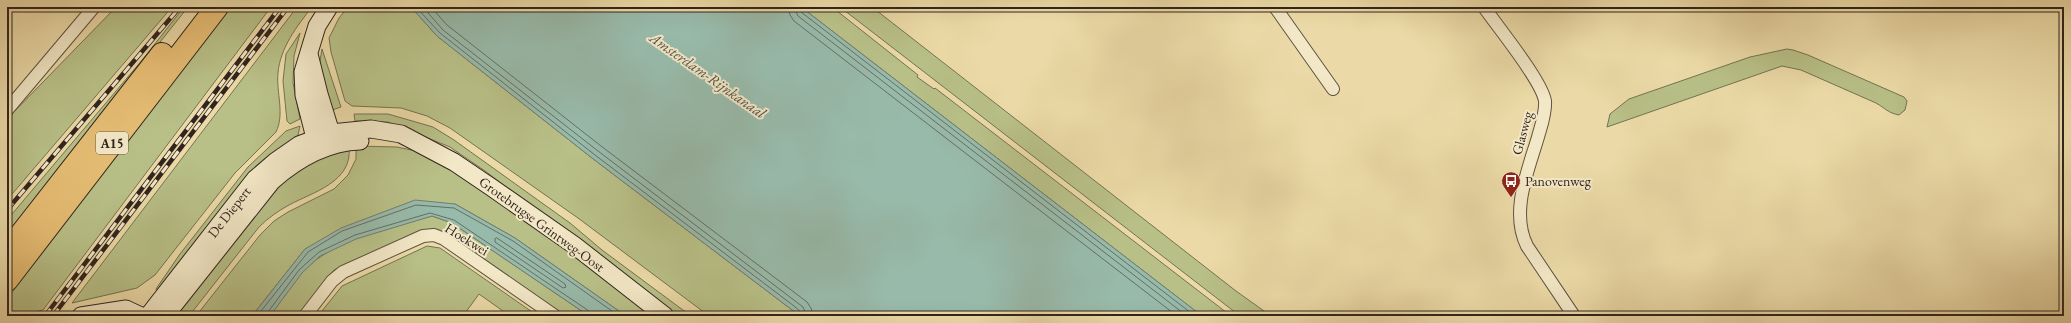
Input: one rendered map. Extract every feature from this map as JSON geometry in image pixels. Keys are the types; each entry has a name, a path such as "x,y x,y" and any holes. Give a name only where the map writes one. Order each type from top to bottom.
{"highway":[{"name":"A15","path":"7,252 198,7"},
{"name":"A15","path":"7,280 217,7"}],"main road":[{"path":"324,140 304,95 302,81 303,72 317,26 329,7"},
{"name":"Grotebrugse Grintweg-Oost","path":"324,140 412,142 440,154 497,191 574,245 665,316"},
{"name":"De Diepert","path":"148,316 255,180 283,155 300,145 324,140"},
{"name":"De Diepert","path":"165,316 272,181 324,140"},
{"path":"81,316 117,313 130,310 141,316"}],"street":[{"path":"7,110 94,7"},
{"path":"1275,7 1332,89"},
{"name":"Glasweg","path":"1484,7 1533,77 1545,101 1543,122 1520,201 1521,234 1527,246 1574,316"},
{"name":"Hoekwei","path":"305,316 332,280 343,272 423,236 434,235 444,239 555,316"}],"green space":[{"path":"116,7 172,7 7,200 7,119"},
{"path":"184,7 188,7 7,234 7,220 143,59"},
{"path":"227,7 271,7 43,310 16,316 7,316 7,299"},
{"path":"297,7 312,7 290,38 279,64 278,80 280,118 276,132 235,173 155,275 137,288 72,303"},
{"path":"348,7 411,7 437,36 592,158 800,316 709,316 578,218 450,128 427,116 401,108 352,106 345,101 331,52 329,38 339,18"},
{"path":"801,7 832,7 918,75 917,77 934,89 935,88 1231,316 1202,316"},
{"path":"840,7 872,7 1236,291 1271,316 1240,316"},
{"path":"300,33 294,56 293,83 300,119 290,124 287,121 283,81 286,54"},
{"path":"322,49 341,107 332,110 319,67"},
{"path":"1787,49 1808,55 1904,97 1907,101 1905,110 1899,115 1892,113 1876,103 1801,70 1782,66 1607,127 1610,114 1629,99 1750,57"},
{"path":"354,114 388,114 433,127 454,140 570,223 602,250 691,316 678,316 485,171 450,147 388,122 355,121"},
{"path":"300,126 298,135 158,294 156,289 180,254 248,167 286,131"},
{"path":"356,146 397,147 421,152 445,164 515,210 655,316 626,316 515,238 455,204 305,249 252,316 196,316 260,235 274,221 288,212 334,189 348,175 356,159"},
{"path":"349,147 349,159 345,169 338,177 320,190 289,205 262,224 189,316 185,316 175,308 256,204 301,164"},
{"path":"432,216 452,223 589,316 566,316 447,233 434,229 424,230 334,270 298,316 270,316 298,276 316,260 331,250 347,242 380,230"},
{"path":"427,246 440,248 538,316 510,316 479,294 463,316 318,316 342,286"}],"water":[{"name":"Amsterdam-Rijnkanaal","path":"411,7 801,7 1202,316 800,316 592,158 437,36"},
{"path":"415,200 455,204 515,238 626,316 589,316 452,223 432,216 356,239 320,256 302,273 270,316 252,316 305,249 341,228"}],"railway":[{"path":"7,210 180,7"},
{"path":"45,316 280,7"},
{"path":"53,316 288,7"}],"place":[{"name":"Panovenweg","path":"1511,198"}]}
